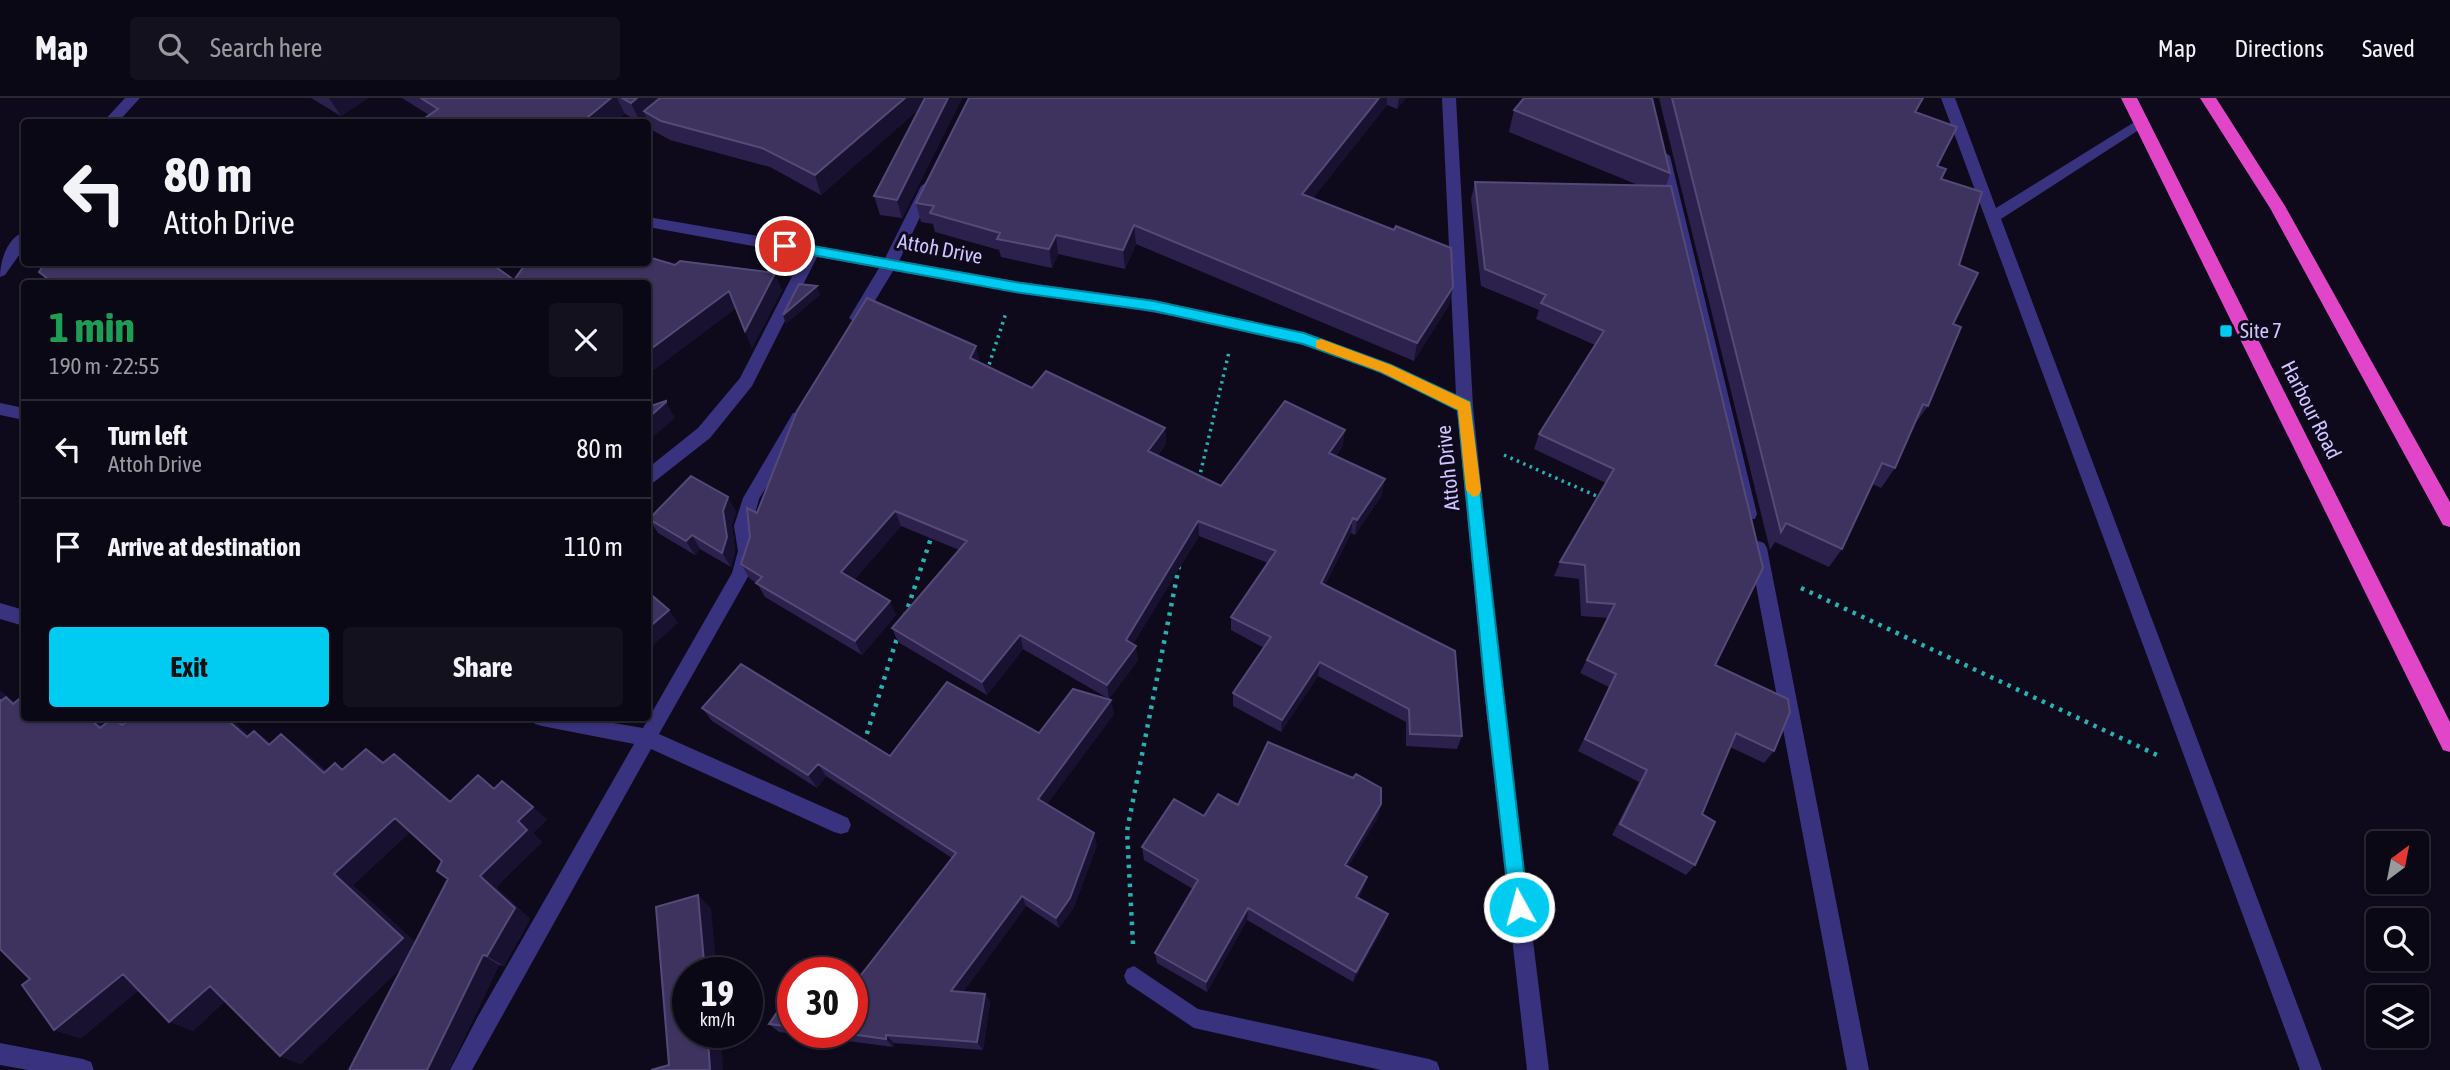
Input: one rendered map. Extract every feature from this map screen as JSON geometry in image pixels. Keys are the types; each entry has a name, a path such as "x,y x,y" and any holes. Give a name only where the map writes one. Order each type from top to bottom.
{"highway":[{"name":"Harbour Road","path":"2129,98 2450,743"},
{"path":"2208,98 2277,206 2450,519"}],"street":[{"path":"113,119 133,98"},
{"path":"1449,98 1465,407"},
{"path":"1948,98 2311,1070"},
{"path":"1992,218 2141,124"},
{"path":"1659,137 1763,570 1858,1070"},
{"path":"848,333 890,263 937,169"},
{"name":"Attoh Drive","path":"651,223 1015,287 1154,306 1235,323 1316,343 1386,369 1465,407 1493,690 1538,1070"},
{"path":"0,271 21,241"},
{"path":"651,475 704,433 746,382 813,250"},
{"path":"461,1070 740,575 747,551 743,526 751,498 807,404"},
{"path":"0,409 21,413"},
{"path":"0,611 21,617"},
{"path":"558,721 648,738 841,825"},
{"path":"1134,976 1194,1018 1429,1070"},
{"path":"0,1054 83,1070"}],"path":[{"path":"985,377 1015,287"},
{"path":"1199,481 1235,323"},
{"path":"1468,439 1603,499"},
{"path":"903,620 933,530"},
{"path":"1134,976 1127,831 1181,560"},
{"path":"1763,570 2202,776"},
{"path":"863,746 899,633"}],"building":[{"path":"421,98 611,98 586,119 423,119 438,109"},
{"path":"622,98 637,98 631,103"},
{"path":"660,98 905,98 815,175 762,148 661,121 644,111"},
{"path":"925,98 948,98 897,200 874,196"},
{"path":"969,98 1379,98 1302,194 1394,230 1396,226 1451,248 1453,287 1417,343 1134,225 1123,250 1056,235 1049,249 997,239 1000,233 930,213 934,206 916,203"},
{"path":"1524,98 1652,98 1670,173 1514,110"},
{"path":"1672,98 1923,98 1915,112 1957,127 1937,166 1946,169 1941,179 1982,192 1959,265 1978,273 1953,324 1961,327 1928,406 1923,404 1895,468 1882,463 1842,549 1786,523 1781,532"},
{"path":"1475,182 1671,186 1763,568 1715,665 1788,699 1790,712 1774,751 1736,733 1702,814 1715,822 1695,865 1620,824 1647,770 1585,739 1616,674 1587,660 1615,604 1587,602 1585,565 1560,562 1614,469 1539,434 1604,331 1541,303 1546,295 1485,269"},
{"path":"651,258 675,265 680,261 775,273 745,331 729,291 651,349 651,280 514,280 524,266 651,266"},
{"path":"43,266 495,266 514,280 50,280 39,272"},
{"path":"799,284 817,286 783,315"},
{"path":"867,298 976,346 970,358 1032,388 1046,371 1165,428 1148,451 1221,486 1285,401 1345,430 1329,453 1385,479 1357,520 1353,518 1321,583 1455,651 1462,736 1410,734 1409,709 1320,662 1282,720 1233,693 1271,637 1231,617 1276,551 1198,521 1126,640 1136,646 1107,685 1020,635 982,682 892,628 967,541 895,511 841,572 890,601 855,641 756,583 762,577 741,564 750,537 747,508 757,513 797,411"},
{"path":"666,401 651,415 651,406"},
{"path":"691,476 728,497 723,511 727,537 722,553 692,535 686,541 651,520 651,517"},
{"path":"651,595 669,610 651,625"},
{"path":"741,664 890,756 947,682 1039,733 1073,689 1111,700 1038,799 1094,833 1070,898 1056,918 1022,896 951,991 985,994 977,1042 886,1035 886,1039 868,1036 868,966 956,853 818,764 808,775 702,708"},
{"path":"6,697 13,704 21,697 21,721 92,721 100,728 109,721 117,721 122,725 127,721 228,721 247,737 254,731 269,745 281,734 324,773 335,763 342,770 366,749 383,763 394,754 450,802 478,775 494,789 502,781 533,807 518,821 527,830 480,876 515,908 487,956 483,955 427,1070 349,1070 448,879 437,871 442,861 395,818 334,874 403,938 280,1056 210,986 169,1022 123,974 54,1030 22,985 30,979 0,949 0,700"},
{"path":"1268,742 1353,778 1356,774 1381,788 1381,804 1345,865 1367,877 1356,897 1388,914 1356,972 1248,908 1206,982 1155,953 1198,880 1142,847 1174,799 1204,816 1218,794 1238,805"},
{"path":"698,895 704,957 672,957 672,1048 709,1048 710,1070 651,1070 669,1065 656,907"},
{"path":"777,1012 777,1025 769,1024"}],"slow traffic":[{"path":"1321,344 1386,369 1465,407 1473,490"}],"place":[{"name":"Site 7","path":"2226,331"}],"route":[{"path":"785,246 1015,287 1154,306 1304,339 1386,369 1465,407 1493,690 1519,907"}]}
